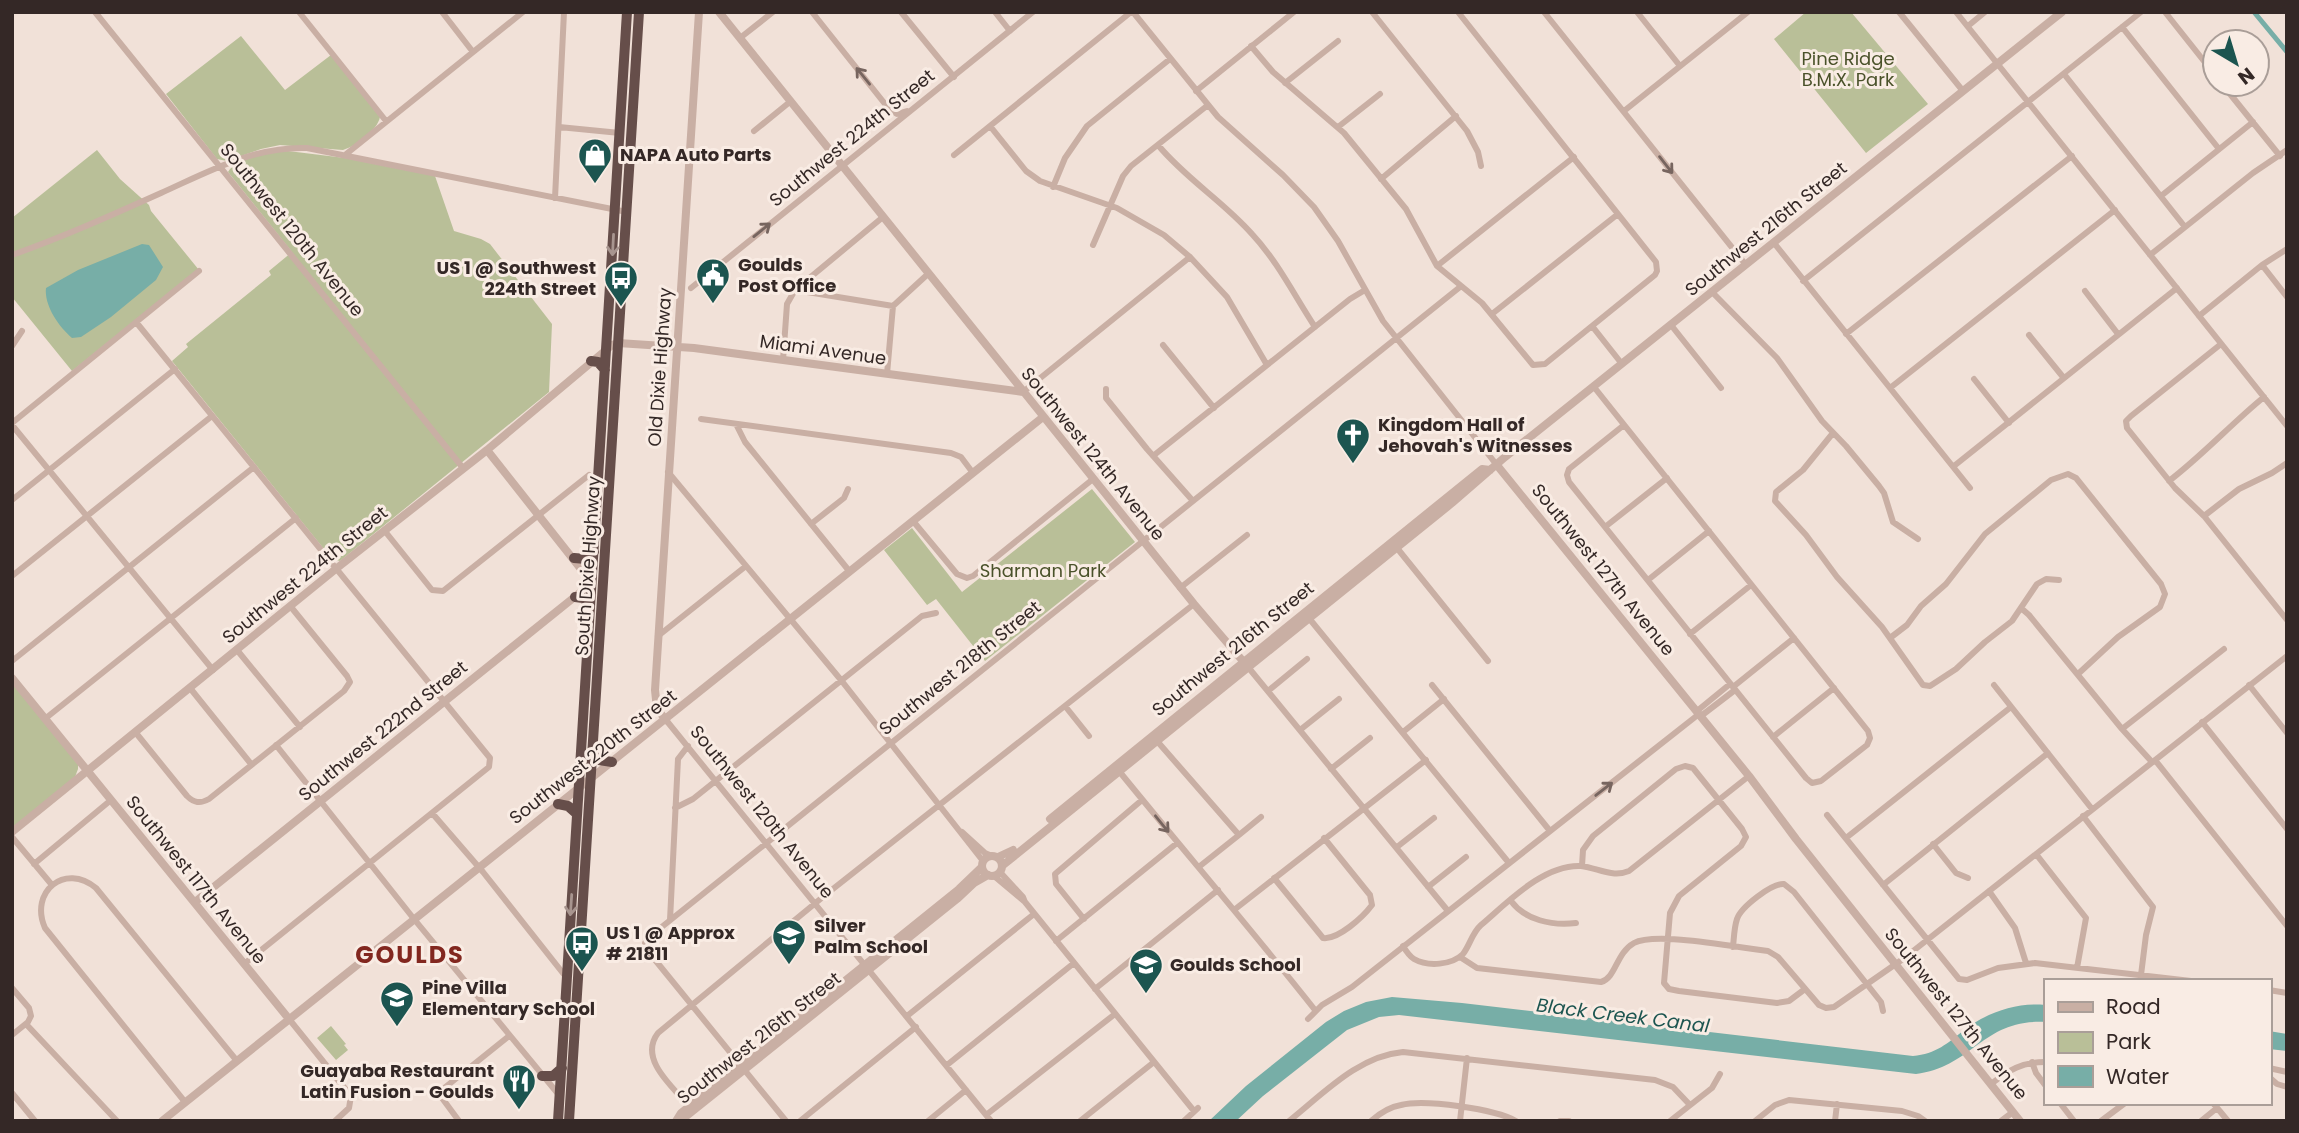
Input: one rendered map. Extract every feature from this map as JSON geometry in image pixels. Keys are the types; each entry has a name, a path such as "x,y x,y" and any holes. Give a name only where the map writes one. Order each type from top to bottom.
{"highway":[{"name":"South Dixie Highway","path":"558,1121 627,12"},
{"name":"South Dixie Highway","path":"569,1121 639,12"},
{"path":"626,30 631,39 628,102 632,120"},
{"path":"611,279 615,287 612,335 618,344"},
{"path":"607,349 612,357 608,423 612,438"},
{"path":"592,361 605,370"},
{"path":"574,558 586,559 594,552"},
{"path":"598,665 594,653 597,594 592,583 604,570"},
{"path":"575,597 583,598 590,605"},
{"path":"585,690 589,703 585,769 591,779"},
{"path":"592,752 599,760 612,762"},
{"path":"579,788 585,798 581,860 585,873"},
{"path":"558,804 568,806 577,814"},
{"path":"573,1056 569,1043 573,986 567,978 575,975 579,969"},
{"path":"542,1076 553,1076 562,1068"}],"street":[{"name":"Southwest 120th Avenue","path":"95,12 463,468"},
{"path":"299,12 386,121"},
{"path":"442,12 473,52"},
{"path":"345,155 523,12"},
{"path":"555,198 564,12"},
{"name":"Old Dixie Highway","path":"666,720 655,706 658,636 699,12"},
{"name":"Southwest 124th Avenue","path":"719,12 1180,588 1448,911"},
{"path":"740,38 772,12"},
{"path":"812,12 891,111 899,114 913,110"},
{"path":"901,12 954,77"},
{"path":"995,12 1010,31"},
{"name":"Southwest 224th Street","path":"681,295 1033,12"},
{"path":"954,155 1132,12"},
{"name":"Southwest 127th Avenue","path":"1132,12 1233,132 1314,206 1338,241 1377,312 1493,467 1749,776 2020,1121"},
{"path":"1372,12 1456,116 1474,142 1481,166"},
{"path":"1251,46 1285,83 1338,127 1414,222 1437,266 1482,303 1533,365 1545,364 1655,275 1656,262 1458,12"},
{"path":"1544,12 1746,265"},
{"path":"1637,12 1681,66"},
{"path":"1624,111 1748,12"},
{"path":"1899,12 1963,91"},
{"path":"1956,12 2287,426"},
{"path":"1968,26 1986,12"},
{"name":"Southwest 216th Street","path":"1307,615 1397,548 1487,475 1493,467 2062,12"},
{"path":"1803,281 2141,12"},
{"path":"2165,12 2201,57"},
{"path":"1196,91 1290,13"},
{"path":"2122,27 2219,149"},
{"path":"1285,83 1338,41"},
{"path":"1053,187 1065,158 1087,126 1170,59"},
{"path":"2064,74 2185,227"},
{"path":"1338,127 1380,94"},
{"path":"2233,98 2280,156"},
{"path":"754,131 791,101"},
{"path":"1093,245 1123,176 1131,166 1208,105"},
{"path":"1381,179 1456,116"},
{"path":"2161,196 2253,122"},
{"path":"990,126 1027,171 1053,187 1110,205 1164,235 1190,257 1227,297 1267,365"},
{"path":"559,127 620,133"},
{"path":"1158,145 1184,174 1233,214 1254,236 1280,268 1315,327"},
{"path":"12,255 90,225 220,167 256,153 283,147 345,155 626,212"},
{"path":"2150,255 2253,173 2287,150"},
{"path":"1846,334 2072,156"},
{"path":"1437,266 1574,157"},
{"path":"1890,388 2115,210"},
{"path":"1492,314 1618,214"},
{"path":"783,360 787,304 794,290 883,217"},
{"path":"1774,243 1970,488"},
{"path":"2199,316 2262,265 2287,249"},
{"path":"1023,392 1190,257"},
{"path":"2262,265 2287,297"},
{"path":"199,271 12,424 213,670"},
{"path":"887,374 893,306 929,273"},
{"path":"682,281 691,288"},
{"name":"Southwest 218th Street","path":"691,1005 647,950 645,943 648,938 1460,287"},
{"path":"1954,467 2177,288"},
{"path":"794,290 893,306"},
{"path":"1153,456 1350,299 1365,290"},
{"path":"2085,291 2118,334"},
{"path":"1712,292 1777,358 1833,433 1882,489 1895,525 1918,539"},
{"path":"136,322 337,568 341,577 490,756 489,767 244,964"},
{"path":"1671,325 1721,388"},
{"path":"1592,326 1622,364"},
{"path":"12,346 22,331"},
{"path":"2029,335 2063,377"},
{"name":"Southwest 224th Street","path":"12,834 592,361 618,344"},
{"name":"Miami Avenue","path":"618,344 678,347 1023,392"},
{"path":"2221,344 2126,421 2129,432 2169,481 2204,516 2287,620"},
{"path":"1163,345 1213,408"},
{"path":"12,500 175,369"},
{"path":"1974,379 2009,423"},
{"path":"1594,387 1868,731 1870,738 1867,745 1821,781 1812,783 1806,778 1569,482 1567,475 1573,466 1624,425"},
{"path":"1106,389 1106,398 1193,500"},
{"path":"2169,481 2264,397"},
{"path":"12,576 212,416"},
{"name":"Southwest 220th Street","path":"162,1121 1043,417"},
{"path":"701,419 951,453 961,457 974,473"},
{"path":"736,424 745,442 850,572"},
{"path":"1833,433 1808,465 1779,489 1774,498 1803,531 1837,578 1890,638 1921,683 1928,687 1956,669 2009,623 2040,582 2059,580"},
{"path":"486,450 592,583"},
{"path":"2204,516 2239,489 2287,463"},
{"path":"12,661 254,467"},
{"name":"Southwest 216th Street","path":"992,866 1157,741 1482,469 1493,467"},
{"path":"668,472 841,680 960,831 992,866 1007,889 1025,902 1196,1110 1184,1121"},
{"path":"1890,638 1907,625 1921,606 1946,584 1985,534 2051,480 2068,474 2076,478 2121,533 2163,588 2165,598 2160,607 2118,637 2078,674"},
{"path":"384,530 432,590 438,593 589,475"},
{"path":"1605,527 1667,478"},
{"path":"913,521 957,574 962,578 973,576 1093,479"},
{"path":"811,524 844,498 848,489"},
{"path":"46,718 296,518"},
{"path":"1648,580 1709,531"},
{"path":"1180,588 1247,535"},
{"path":"1397,548 1488,662"},
{"path":"658,636 746,566"},
{"name":"Southwest 222nd Street","path":"195,902 592,583"},
{"path":"1690,634 1751,585"},
{"path":"689,1106 655,1063 650,1049 658,1032 1194,604"},
{"path":"136,733 187,796 198,803 209,799 300,727 346,689 349,682 346,674 291,607"},
{"path":"2021,608 2122,729 2153,761 2287,926"},
{"path":"675,808 693,799 922,616 936,612"},
{"path":"1307,615 1509,863"},
{"path":"1308,1019 1315,1010 1352,987 1794,638"},
{"path":"2122,729 2224,649"},
{"path":"237,650 300,727"},
{"path":"1460,957 1477,968 1601,982 1609,979 1619,957 1632,944 1651,938 1733,947 1773,953 1819,1005 1829,1008 1840,1004 1927,940 2287,656"},
{"path":"1268,691 1307,659"},
{"name":"Southwest 216th Street","path":"677,1119 684,1118 867,967 957,900 992,866 1167,722 1245,665"},
{"name":"Southwest 117th Avenue","path":"12,678 349,1093 352,1103 335,1121"},
{"path":"1432,685 1550,831"},
{"path":"1994,685 2092,809"},
{"path":"2249,685 2287,733"},
{"path":"190,688 251,764"},
{"path":"1773,737 1834,688"},
{"path":"1300,730 1339,699"},
{"path":"1403,732 1444,699"},
{"path":"1065,706 1089,736"},
{"path":"1846,838 2011,707"},
{"name":"Southwest 120th Avenue","path":"666,720 988,1118"},
{"path":"1167,722 1163,730 1126,758 1119,771 1177,843 1200,866 1315,1010"},
{"path":"2202,722 2287,829"},
{"path":"1331,769 1370,738"},
{"path":"1157,741 1239,835"},
{"path":"276,745 560,1101"},
{"path":"670,919 678,759 688,746"},
{"path":"1883,885 2048,753"},
{"path":"1234,910 1426,760"},
{"path":"1582,866 1582,853 1588,840 1676,769 1688,766 1698,773 1720,799 1746,837 1741,846 1676,899 1670,913 1663,976 1667,988 1777,1003 1789,1001 1805,989"},
{"path":"1403,946 1411,957 1419,961 1440,964 1460,957 1477,928 1550,872 1563,867 1582,866 1613,874 1629,871 1749,776"},
{"path":"34,864 111,800"},
{"path":"1084,919 1056,884 1055,874 1142,800"},
{"path":"432,813 567,978"},
{"path":"1827,815 1962,980 1998,968 2026,963 2174,979"},
{"path":"2083,816 2153,907 2141,975"},
{"path":"1200,866 1261,817"},
{"path":"1396,847 1434,818"},
{"path":"12,834 52,885"},
{"path":"1273,878 1317,933 1328,939 1363,915 1372,902 1368,892 1324,838"},
{"path":"1056,941 1177,843"},
{"path":"1933,844 1956,873 1968,878"},
{"path":"2036,854 2086,918 2077,968"},
{"path":"1429,887 1466,857"},
{"path":"185,1102 45,928 41,905 52,885 65,879 76,879 86,881 96,888 237,1061"},
{"path":"1733,947 1739,915 1770,888 1781,884 1794,892 1881,1002 1882,1012"},
{"path":"1094,989 1218,890"},
{"path":"1989,891 2015,928 2026,963"},
{"path":"1511,901 1521,913 1529,917 1561,925 1576,923"},
{"path":"907,1016 1034,914"},
{"path":"947,1065 1074,963"},
{"path":"12,988 30,1012 26,1024 12,1035"},
{"path":"691,1005 786,1121"},
{"path":"988,1118 1115,1014"},
{"path":"26,1024 117,1121"},
{"path":"800,1121 916,1027"},
{"path":"459,1121 441,1094 448,1084 509,1036"},
{"path":"1289,1121 1352,1072 1381,1056 1411,1052 1655,1080 1673,1087 1690,1105"},
{"path":"1460,1121 1467,1058"},
{"path":"1080,1121 1154,1062"},
{"path":"2032,1062 2044,1084"},
{"path":"1991,1084 2011,1068 2032,1062 2044,1062"},
{"name":"Southwest 216th Street","path":"677,1119 689,1106 743,1067"},
{"path":"1670,1121 1712,1088 1720,1074"},
{"path":"2271,1079 2287,1087"},
{"path":"928,1121 966,1090"},
{"path":"12,1093 34,1121"},
{"path":"1755,1121 1786,1100 1902,1111 1923,1119"},
{"path":"1371,1121 1387,1110 1409,1103 1499,1113 1516,1121"},
{"path":"1835,1121 1837,1104"},
{"path":"2062,1105 2074,1121"},
{"path":"2101,1121 2122,1105"},
{"path":"2201,1121 2215,1106 2228,1121"},
{"path":"2001,1121 2013,1112"},
{"path":"1560,1121 1569,1121"}],"green space":[{"name":"Pine Ridge B.M.X. Park","path":"1806,12 1851,12 1928,104 1866,153 1774,39"},
{"path":"241,36 285,90 331,55 380,117 375,128 360,141 343,150 280,145 227,161 217,159 166,94"},
{"path":"97,150 120,179 149,205 199,270 72,371 12,297 12,218"},
{"path":"288,151 345,158 435,176 454,231 490,244 552,324 549,392 340,561 332,559 172,361 188,347 186,344 271,275 269,271 292,252 228,172 246,159"},
{"name":"Sharman Park","path":"1092,489 1135,542 985,661 936,599 927,605 884,550 912,528 962,592"},
{"path":"12,681 78,764 78,769 75,777 12,828"},
{"path":"331,1026 348,1050 336,1060 317,1038"}],"water":[{"path":"142,244 149,245 163,267 156,280 111,317 81,337 72,338 53,315 47,301 46,288 78,270"},
{"name":"Black Creek Canal","path":"1392,997 1462,1003 1913,1056 1935,1050 1982,1018 2013,1007 2044,1005 2044,1022 2024,1023 2006,1028 1951,1062 1935,1070 1916,1074 1399,1015 1379,1017 1347,1030 1263,1096 1236,1121 1209,1121 1246,1086 1326,1022 1366,1002"},
{"path":"2271,1031 2287,1034 2287,1051 2271,1049"}],"waterway":[{"path":"2254,12 2287,52"}],"place":[{"name":"NAPA Auto Parts","path":"595,185"},
{"name":"Goulds Post Office","path":"713,305"},
{"name":"US 1 @ Southwest 224th Street","path":"621,308"},
{"name":"Kingdom Hall of Jehovah's Witnesses","path":"1353,465"},
{"name":"Silver Palm School","path":"789,966"},
{"name":"US 1 @ Approx # 21811","path":"582,973"},
{"name":"Goulds School","path":"1146,995"},
{"name":"Pine Villa Elementary School","path":"397,1028"},
{"name":"Guayaba Restaurant Latin Fusion - Goulds","path":"519,1111"}],"district":[{"name":"GOULDS","path":"410,955"}]}
